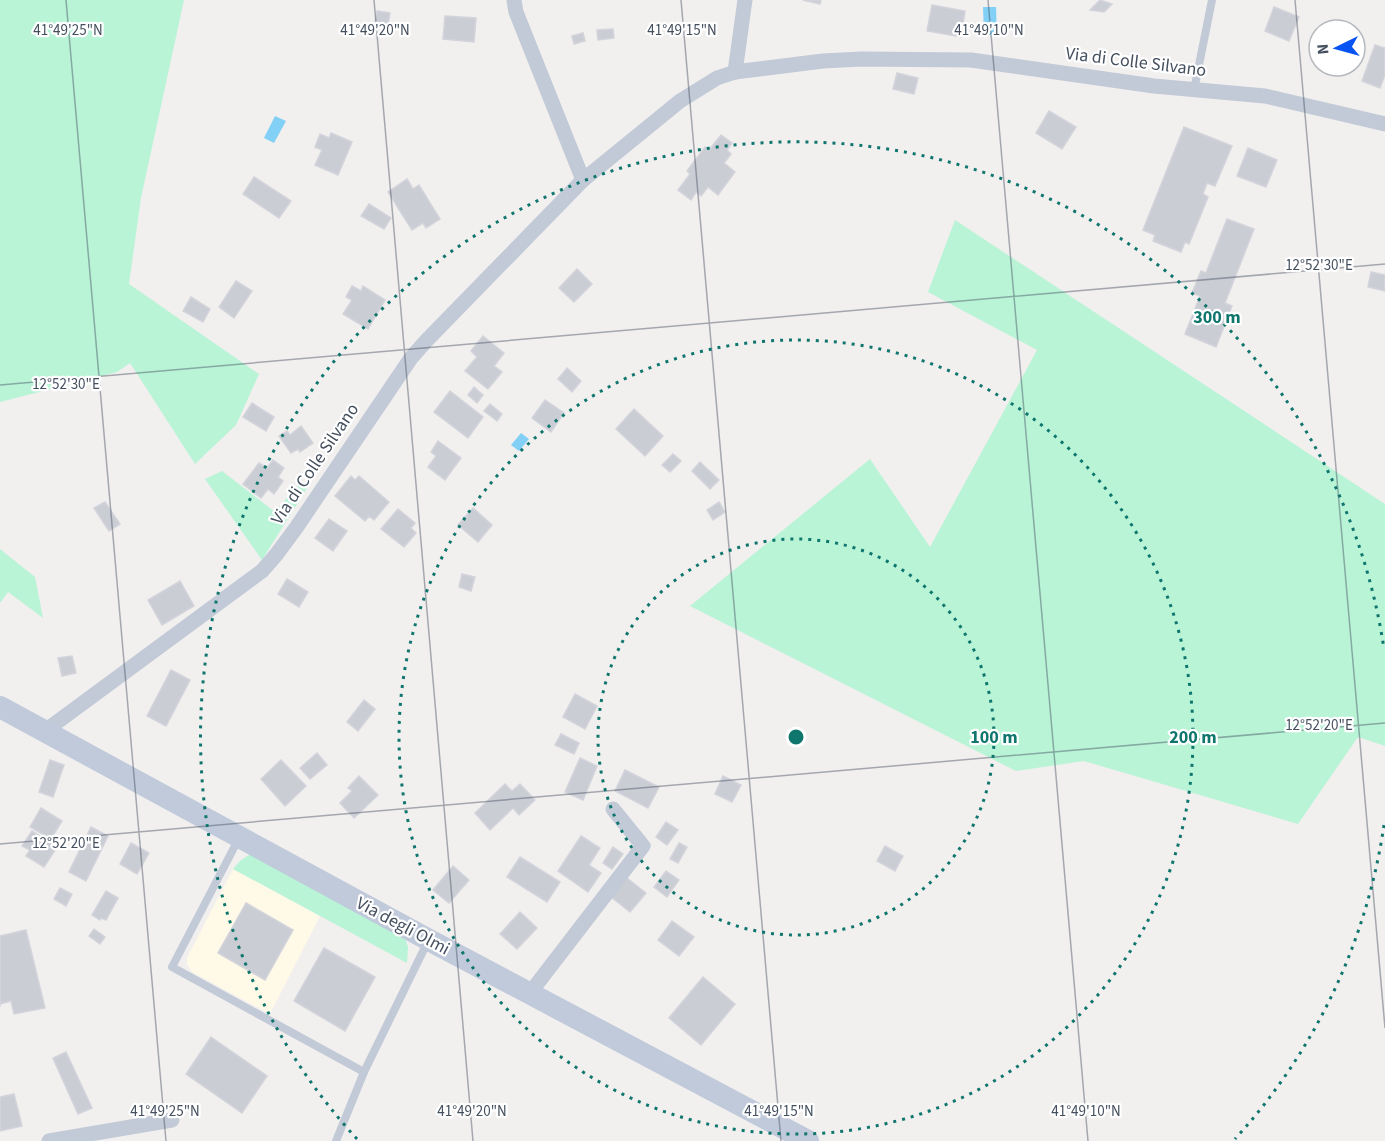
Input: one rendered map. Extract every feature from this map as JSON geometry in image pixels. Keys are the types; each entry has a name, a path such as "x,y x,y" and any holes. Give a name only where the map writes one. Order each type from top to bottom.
{"street":[{"path":"514,0 516,12 583,180"},
{"path":"735,72 745,0"},
{"name":"Via di Colle Silvano","path":"45,731 262,571 296,528 411,358 583,180 680,101 717,78 735,72 832,60 950,59 1032,67 1130,83 1279,99 1385,124"},
{"name":"Via degli Olmi","path":"0,707 429,940 808,1141"},
{"path":"530,993 643,846 613,809"},
{"path":"49,1141 172,1120"}],"lane":[{"path":"1194,90 1212,0"},
{"path":"239,837 172,967 364,1072"},
{"path":"336,1141 364,1072 429,940"}],"shaded area":[{"path":"233,869 320,916 270,1014 192,972 187,964 187,958"}],"green space":[{"path":"0,0 184,0 141,198 129,284 259,374 236,425 195,464 130,363 117,372 0,402"},
{"path":"955,220 1385,504 1385,746 1358,737 1298,824 1084,761 1016,771 690,606 870,459 930,547 1037,350 928,292"},
{"path":"222,471 275,512 300,483 307,488 262,560 205,479"},
{"path":"0,549 35,577 43,618 8,592 0,603"},
{"path":"249,855 256,855 404,935 408,947 407,963 233,869"}],"water":[{"path":"983,7 996,7 997,35 984,35"},
{"path":"275,116 286,121 274,143 264,138"},
{"path":"521,433 529,439 519,451 511,445"}],"building":[{"path":"803,0 821,0 820,4"},
{"path":"1100,0 1112,4 1104,12 1090,10"},
{"path":"932,5 965,11 961,37 927,31"},
{"path":"1274,7 1299,17 1289,41 1265,31"},
{"path":"377,11 390,13 388,25 375,23"},
{"path":"445,16 476,18 474,42 443,39"},
{"path":"613,29 614,38 598,40 597,30"},
{"path":"583,33 585,41 574,44 572,36"},
{"path":"1375,45 1385,48 1385,75 1380,88 1362,81 1363,78 1367,78 1367,67"},
{"path":"897,73 918,78 914,94 893,89"},
{"path":"1049,111 1076,127 1062,149 1036,133"},
{"path":"1184,127 1232,146 1215,186 1207,183 1203,194 1208,197 1189,244 1185,242 1181,252 1153,241 1155,235 1143,230"},
{"path":"331,133 352,142 338,175 315,165 322,150 315,147 320,134 329,138"},
{"path":"721,135 732,143 727,150 731,154 724,163 735,172 718,195 708,187 701,196 696,192 691,200 678,190 690,174 687,171 705,147 709,150"},
{"path":"1248,148 1277,160 1266,187 1237,176"},
{"path":"254,177 291,201 279,218 243,194"},
{"path":"407,179 413,189 419,185 440,219 426,228 423,223 412,230 388,192"},
{"path":"369,204 391,218 384,229 361,216"},
{"path":"1227,219 1254,229 1225,303 1232,306 1216,347 1185,334 1200,296 1192,293 1201,271 1206,273"},
{"path":"577,269 592,284 574,302 559,288"},
{"path":"1371,272 1385,275 1385,291 1368,287"},
{"path":"236,281 252,291 234,318 219,307"},
{"path":"352,286 361,291 363,286 385,300 368,329 343,314 352,300 346,297"},
{"path":"191,297 210,309 203,322 183,311"},
{"path":"483,336 504,353 494,366 502,372 488,389 465,371 477,357 471,351"},
{"path":"567,368 581,381 572,392 558,379"},
{"path":"474,387 483,395 477,403 468,395"},
{"path":"450,391 483,417 468,438 434,412"},
{"path":"545,400 564,413 551,432 532,418"},
{"path":"252,403 274,417 266,431 243,417"},
{"path":"490,404 502,414 497,421 484,411"},
{"path":"634,409 663,436 645,456 616,429"},
{"path":"301,426 313,443 300,452 298,449 291,453 279,436 287,431 290,435"},
{"path":"438,441 461,458 445,480 428,467 436,456 431,452"},
{"path":"673,454 681,461 670,472 662,465"},
{"path":"273,460 284,468 278,477 283,481 274,494 268,489 261,498 243,484 259,463 267,468"},
{"path":"700,462 719,480 710,489 692,471"},
{"path":"351,476 355,480 359,476 389,502 374,520 369,516 365,521 335,496"},
{"path":"105,502 120,524 109,531 94,508"},
{"path":"719,502 725,512 713,520 707,510"},
{"path":"473,508 492,525 478,542 458,525"},
{"path":"398,509 415,523 411,528 416,533 404,547 381,529"},
{"path":"329,519 347,531 333,551 315,538"},
{"path":"462,574 475,577 471,591 459,587"},
{"path":"287,579 308,592 299,607 278,594"},
{"path":"180,581 194,606 162,625 148,600"},
{"path":"72,656 76,673 62,676 58,658"},
{"path":"171,670 190,680 166,726 147,716"},
{"path":"575,694 597,706 585,729 563,717"},
{"path":"364,700 375,709 358,731 347,722"},
{"path":"561,734 579,743 574,754 555,745"},
{"path":"317,753 327,765 310,779 300,768"},
{"path":"580,758 597,766 583,800 565,792"},
{"path":"50,760 64,765 53,797 39,792"},
{"path":"281,760 306,786 285,806 261,779"},
{"path":"625,770 659,787 648,808 615,791"},
{"path":"359,776 378,795 354,818 340,803 352,791 348,788"},
{"path":"723,776 741,785 732,802 715,794"},
{"path":"505,784 512,791 520,784 535,800 519,815 513,808 490,830 475,813"},
{"path":"41,808 62,821 51,839 30,827"},
{"path":"666,822 678,830 667,845 656,837"},
{"path":"91,827 108,836 86,881 69,872"},
{"path":"32,831 57,847 44,867 26,856 30,850 22,846"},
{"path":"581,836 600,848 589,865 601,873 588,892 558,871"},
{"path":"131,843 149,853 137,874 120,864"},
{"path":"679,843 687,847 678,863 670,859"},
{"path":"885,846 903,856 895,871 877,861"},
{"path":"613,847 623,854 612,869 603,863"},
{"path":"520,857 560,882 547,902 507,877"},
{"path":"453,866 469,880 449,903 433,890"},
{"path":"666,871 679,880 667,897 654,887"},
{"path":"627,878 646,893 630,912 611,897"},
{"path":"60,888 72,894 66,906 54,899"},
{"path":"106,891 118,898 106,920 101,918 100,920 92,915"},
{"path":"246,903 293,930 265,980 218,953"},
{"path":"520,912 537,928 517,949 500,934"},
{"path":"672,921 694,937 679,956 658,940"},
{"path":"94,929 105,937 100,944 89,936"},
{"path":"26,930 45,1008 14,1014 11,1001 0,1004 0,936"},
{"path":"324,948 375,977 345,1031 294,1001"},
{"path":"703,977 735,1004 701,1045 669,1018"},
{"path":"211,1037 267,1076 242,1113 186,1074"},
{"path":"66,1052 92,1108 78,1114 53,1058"},
{"path":"14,1094 22,1126 0,1131 0,1097"}]}
